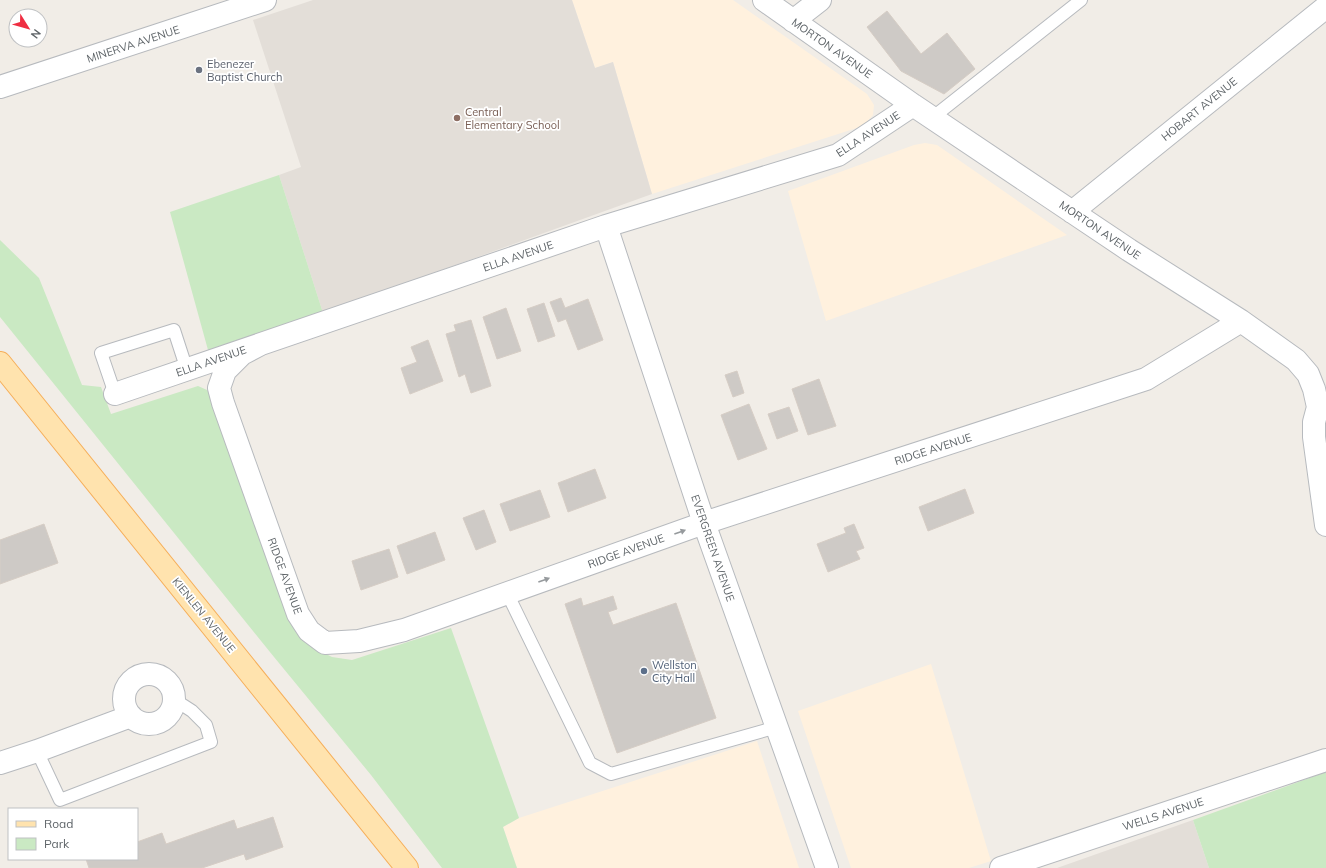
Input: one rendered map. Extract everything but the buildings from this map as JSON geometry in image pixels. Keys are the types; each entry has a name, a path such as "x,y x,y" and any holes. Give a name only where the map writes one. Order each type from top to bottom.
{"main road":[{"name":"KIENLEN AVENUE","path":"0,363 407,868"}],"street":[{"name":"MINERVA AVENUE","path":"0,87 265,0"},
{"name":"MORTON AVENUE","path":"764,0 932,118 1072,212 1241,321 1296,360 1308,374 1322,404 1314,422 1314,437 1326,525"},
{"path":"794,20 820,0"},
{"name":"HOBART AVENUE","path":"1072,212 1323,7"},
{"name":"ELLA AVENUE","path":"115,394 606,226 838,155 913,105"},
{"name":"EVERGREEN AVENUE","path":"606,226 704,523 827,868"},
{"name":"RIDGE AVENUE","path":"261,344 242,354 225,371 219,388 298,614 309,632 325,643 359,641 404,630 704,523 1146,379 1241,321"},
{"path":"147,674 156,675 163,678 170,684 174,692 175,700 169,715 163,721 156,724 147,724 140,722 131,716 125,705 124,697 127,688 132,681 139,676 147,674"},
{"path":"0,763 131,716"},
{"name":"WELLS AVENUE","path":"1001,868 1326,760"}],"lane":[{"path":"932,118 1080,0"},
{"path":"115,394 102,353 174,330 187,370"},
{"path":"507,593 590,763 611,774 777,727"},
{"path":"37,751 60,800 211,742 206,725 192,712 175,700"}],"shaded area":[{"name":"Central Elementary School","path":"313,0 572,0 595,68 613,62 652,194 323,313 279,175 301,167 253,20"},
{"path":"572,0 733,0 867,94 874,105 873,115 863,126 652,194 613,62 595,68"},
{"path":"925,143 937,145 1067,235 826,321 788,191 914,145"},
{"path":"931,664 991,861 969,868 851,868 798,711"},
{"path":"757,741 799,868 517,868 503,827 519,818"},
{"path":"1193,820 1209,868 1057,868"}],"green space":[{"path":"279,175 323,313 208,350 170,212"},
{"path":"0,240 39,278 82,385 101,387 111,414 198,386 207,390 214,400 314,648 332,657 352,660 451,628 519,818 503,827 517,868 442,868 371,775 0,317"},
{"path":"1326,772 1326,868 1209,868 1193,820"}],"place":[{"name":"Ebenezer Baptist Church","path":"199,70"},
{"name":"Central Elementary School","path":"457,118"},
{"name":"Wellston City Hall","path":"644,671"}]}
